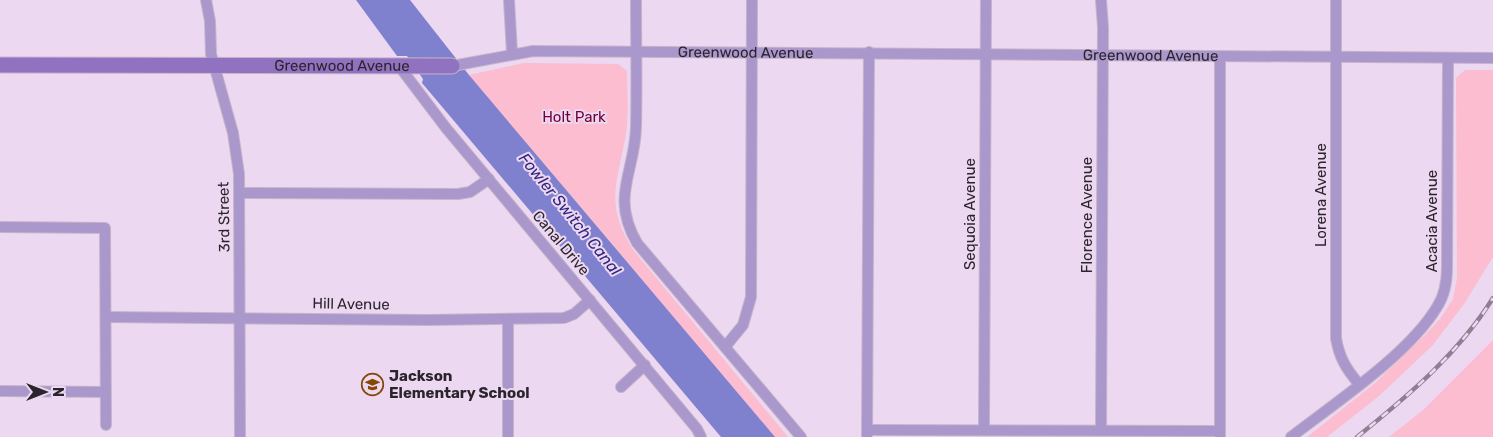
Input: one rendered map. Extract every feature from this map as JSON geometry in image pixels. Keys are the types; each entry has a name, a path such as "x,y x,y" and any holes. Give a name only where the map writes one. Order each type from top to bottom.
{"street":[{"name":"3rd Street","path":"206,0 214,66 236,150 240,193 240,437"},
{"path":"509,0 512,53"},
{"path":"636,0 636,129 624,194 624,206 630,231 637,243 801,437"},
{"path":"725,347 743,325 751,297 752,0"},
{"name":"Sequoia Avenue","path":"984,429 986,0"},
{"name":"Florence Avenue","path":"1101,0 1103,56 1101,429"},
{"name":"Lorena Avenue","path":"1336,0 1336,338 1338,354 1345,367 1359,384"},
{"name":"Greenwood Avenue","path":"0,65 452,66 512,53 533,51 1493,58"},
{"path":"869,52 868,434 984,429 1036,434 1101,429 1220,434 1220,57"},
{"name":"Acacia Avenue","path":"1291,437 1359,384 1402,347 1437,307 1446,282 1448,58"},
{"name":"Canal Drive","path":"399,66 489,179 697,428 702,437"},
{"path":"240,193 458,194 470,192 489,179"},
{"path":"0,227 105,228 106,425"},
{"name":"Hill Avenue","path":"106,317 508,319 570,317 590,300"},
{"path":"508,319 508,437"},
{"path":"621,387 645,365"},
{"path":"0,391 105,392"}],"green space":[{"name":"Holt Park","path":"524,63 618,64 627,71 627,125 615,193 619,220 624,234 634,251 788,437 775,437 469,75"},
{"path":"1465,70 1493,70 1493,257 1464,304 1433,345 1379,396 1327,437 1307,437 1374,384 1440,319 1453,299 1457,278 1456,78"},
{"path":"1493,340 1493,437 1389,437 1423,410"}],"water":[{"name":"Fowler Switch Canal","path":"356,0 410,0 469,75 775,437 721,437 422,83 423,79 407,56 397,56"}],"railway":[{"path":"1357,437 1431,373 1465,337 1493,298"}],"place":[{"name":"Jackson Elementary School","path":"373,385"}]}
